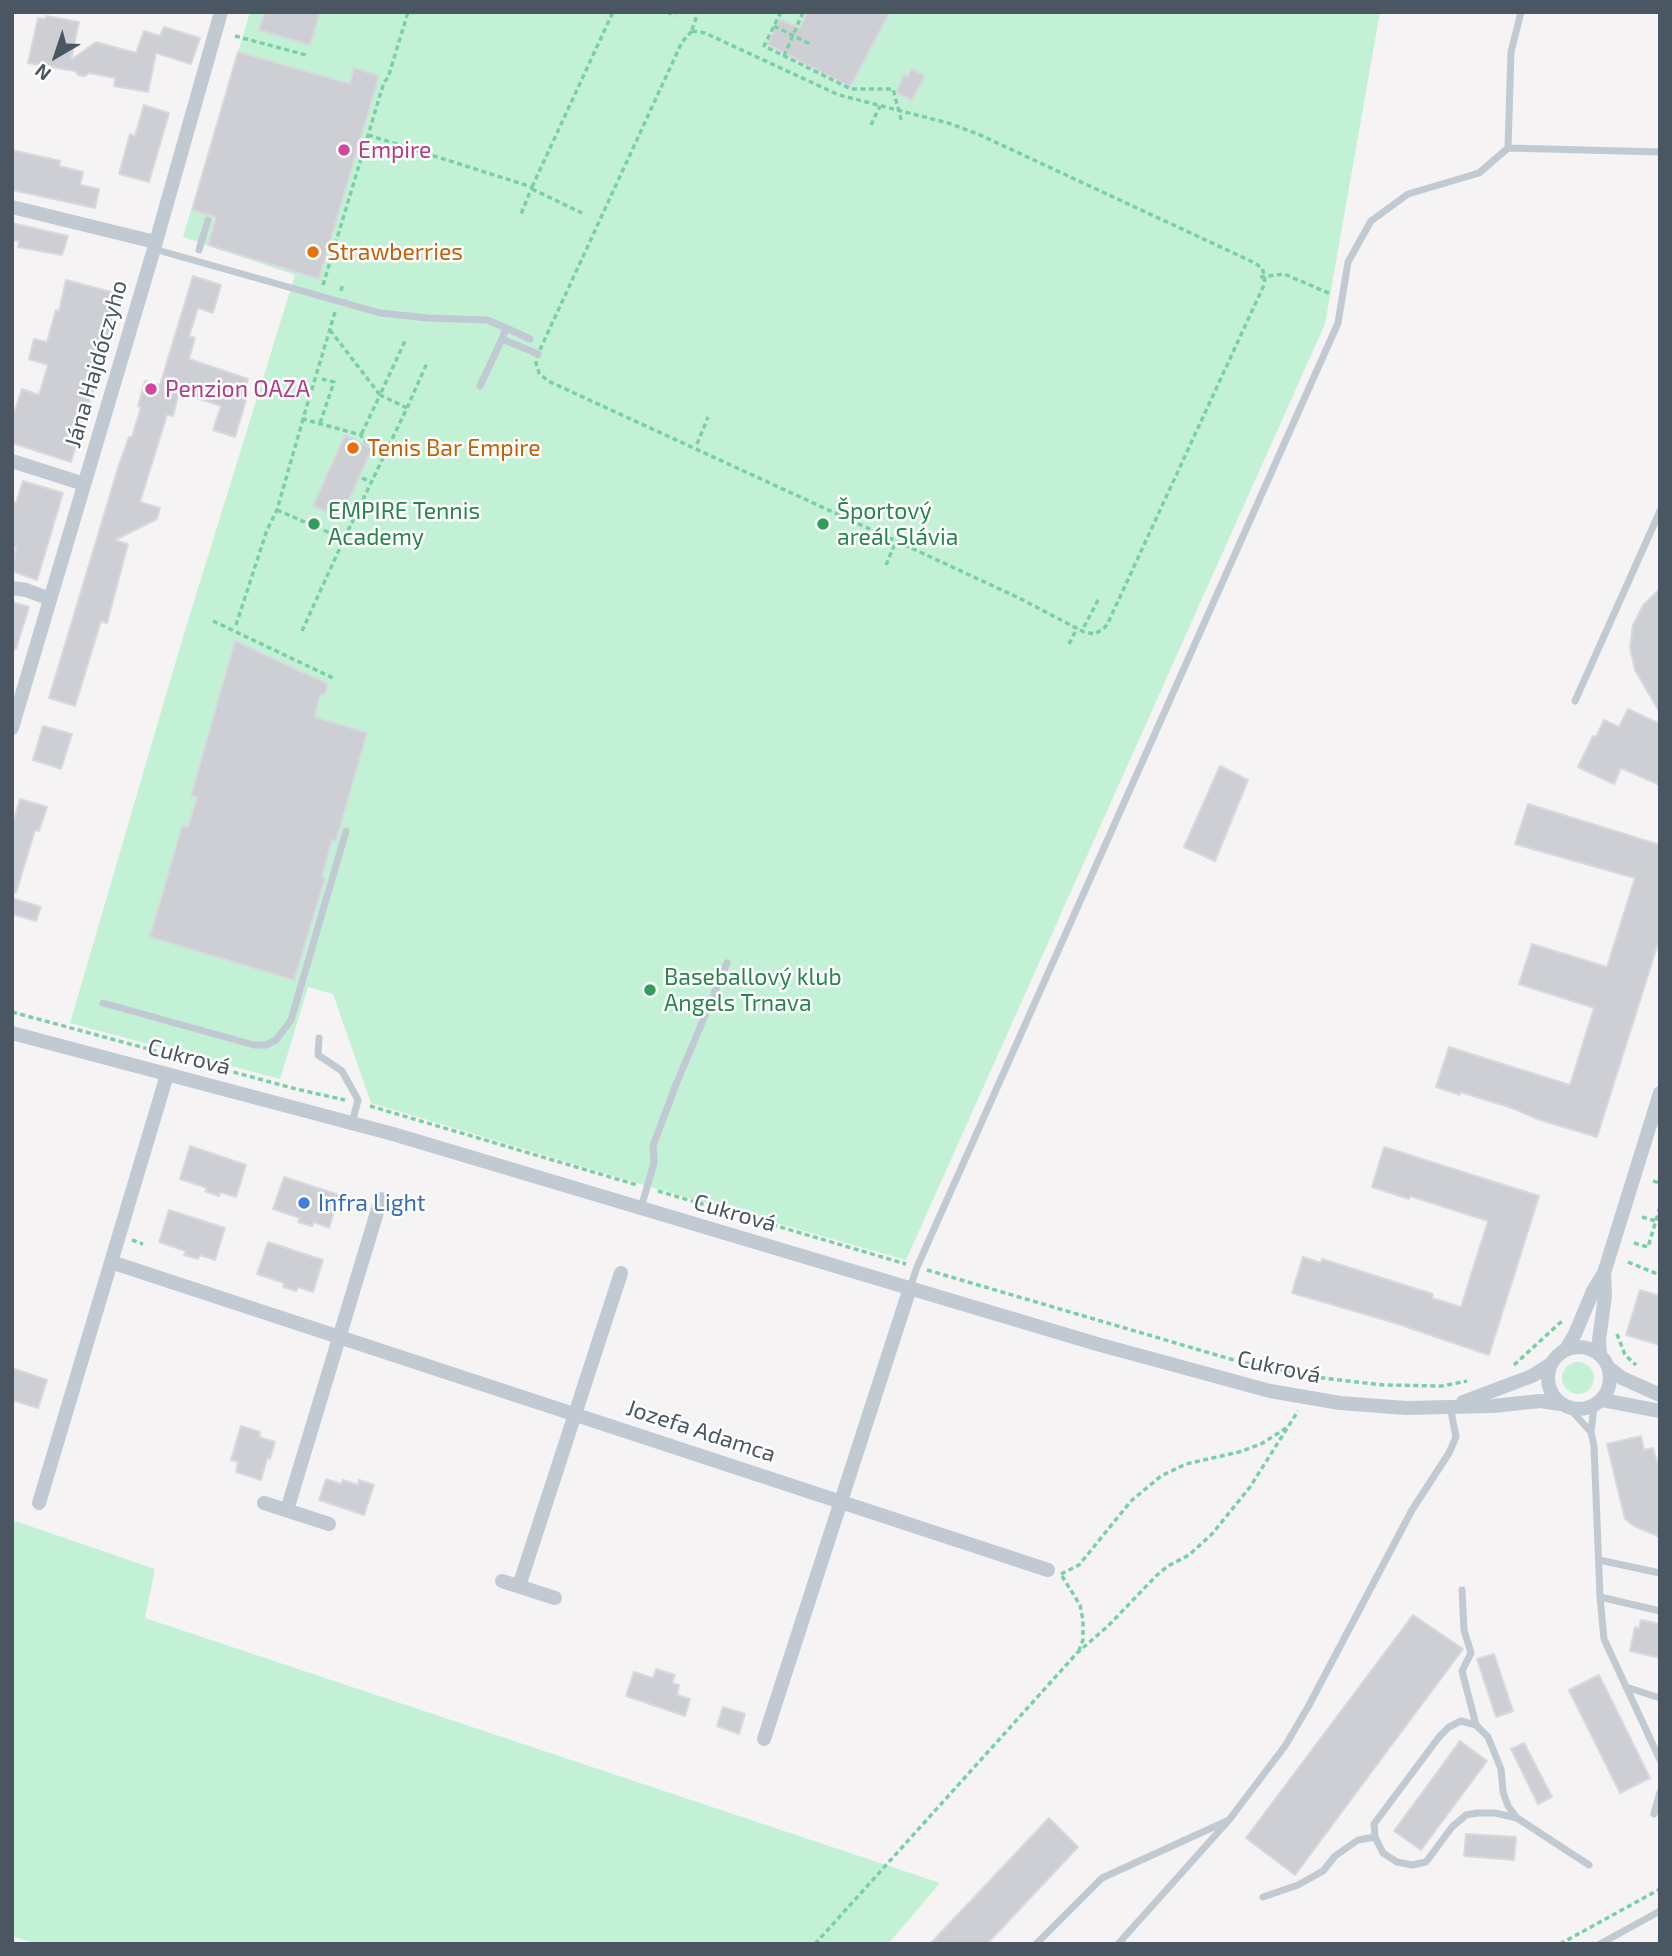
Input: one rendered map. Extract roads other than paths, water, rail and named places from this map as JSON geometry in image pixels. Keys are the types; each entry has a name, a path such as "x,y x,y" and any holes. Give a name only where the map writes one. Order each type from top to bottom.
{"street":[{"name":"Jána Hajdóczyho","path":"12,728 155,246 221,12"},
{"path":"12,207 155,246"},
{"path":"12,461 84,484"},
{"path":"12,588 50,599"},
{"name":"Cukrová","path":"12,1033 352,1123 1097,1344 1270,1391 1306,1398 1394,1407 1493,1406 1540,1401 1565,1406"},
{"path":"39,1503 167,1075"},
{"path":"1660,1093 1604,1273 1593,1291 1575,1334 1566,1349 1551,1364 1548,1372 1549,1390 1565,1406 1580,1410 1598,1403 1660,1410"},
{"path":"288,1510 381,1199"},
{"name":"Jozefa Adamca","path":"111,1262 1048,1570"},
{"path":"519,1586 621,1273"},
{"path":"1598,1403 1608,1391 1610,1380 1599,1340 1605,1296 1604,1273"},
{"path":"764,1739 911,1288"},
{"path":"1566,1349 1588,1348 1622,1378 1660,1395"},
{"name":"Cukrová","path":"1450,1406 1532,1376 1551,1364"},
{"path":"264,1503 329,1524"},
{"path":"502,1581 555,1598"}],"lane":[{"path":"1508,148 1511,52 1521,12"},
{"path":"911,1288 917,1267 1338,323 1348,262 1371,220 1408,194 1479,173 1508,148 1660,152"},
{"path":"199,250 208,220"},
{"path":"155,246 380,313 487,320 530,339"},
{"path":"480,386 506,328"},
{"path":"502,339 538,354"},
{"path":"1575,701 1660,511"},
{"path":"103,1003 254,1045 266,1045 275,1040 291,1020 346,831"},
{"path":"640,1209 654,1163 653,1146 727,963"},
{"path":"319,1038 318,1055 342,1071 358,1100 352,1123"},
{"path":"1598,1403 1591,1432 1594,1446 1604,1639 1660,1760"},
{"path":"1118,1944 1228,1820 1285,1746 1412,1510 1450,1453 1456,1437 1450,1406"},
{"path":"1565,1406 1591,1432"},
{"path":"1599,1560 1660,1573"},
{"path":"1462,1590 1464,1630 1471,1653 1462,1671 1476,1725"},
{"path":"1600,1597 1660,1611"},
{"path":"1626,1687 1660,1698"},
{"path":"1517,1818 1495,1813 1466,1815 1452,1827 1426,1862 1412,1865 1397,1862 1383,1853 1375,1838 1374,1824 1439,1737 1449,1727 1461,1721 1476,1725 1488,1737 1501,1769 1503,1792 1508,1806 1517,1818 1589,1865"},
{"path":"1654,1814 1660,1792"},
{"path":"1036,1944 1102,1878 1228,1820"},
{"path":"1263,1897 1298,1885 1323,1871 1335,1856 1359,1840 1375,1838"},
{"path":"1600,1944 1660,1911"}],"place":[{"name":"Empire","path":"344,150"},
{"name":"Strawberries","path":"313,252"},
{"name":"Penzion OAZA","path":"151,389"},
{"name":"Tenis Bar Empire","path":"353,448"},
{"name":"EMPIRE Tennis Academy","path":"314,524"},
{"name":"Športový areál Slávia","path":"823,524"},
{"name":"Baseballový klub Angels Trnava","path":"650,990"},
{"name":"Infra Light","path":"304,1203"}]}
